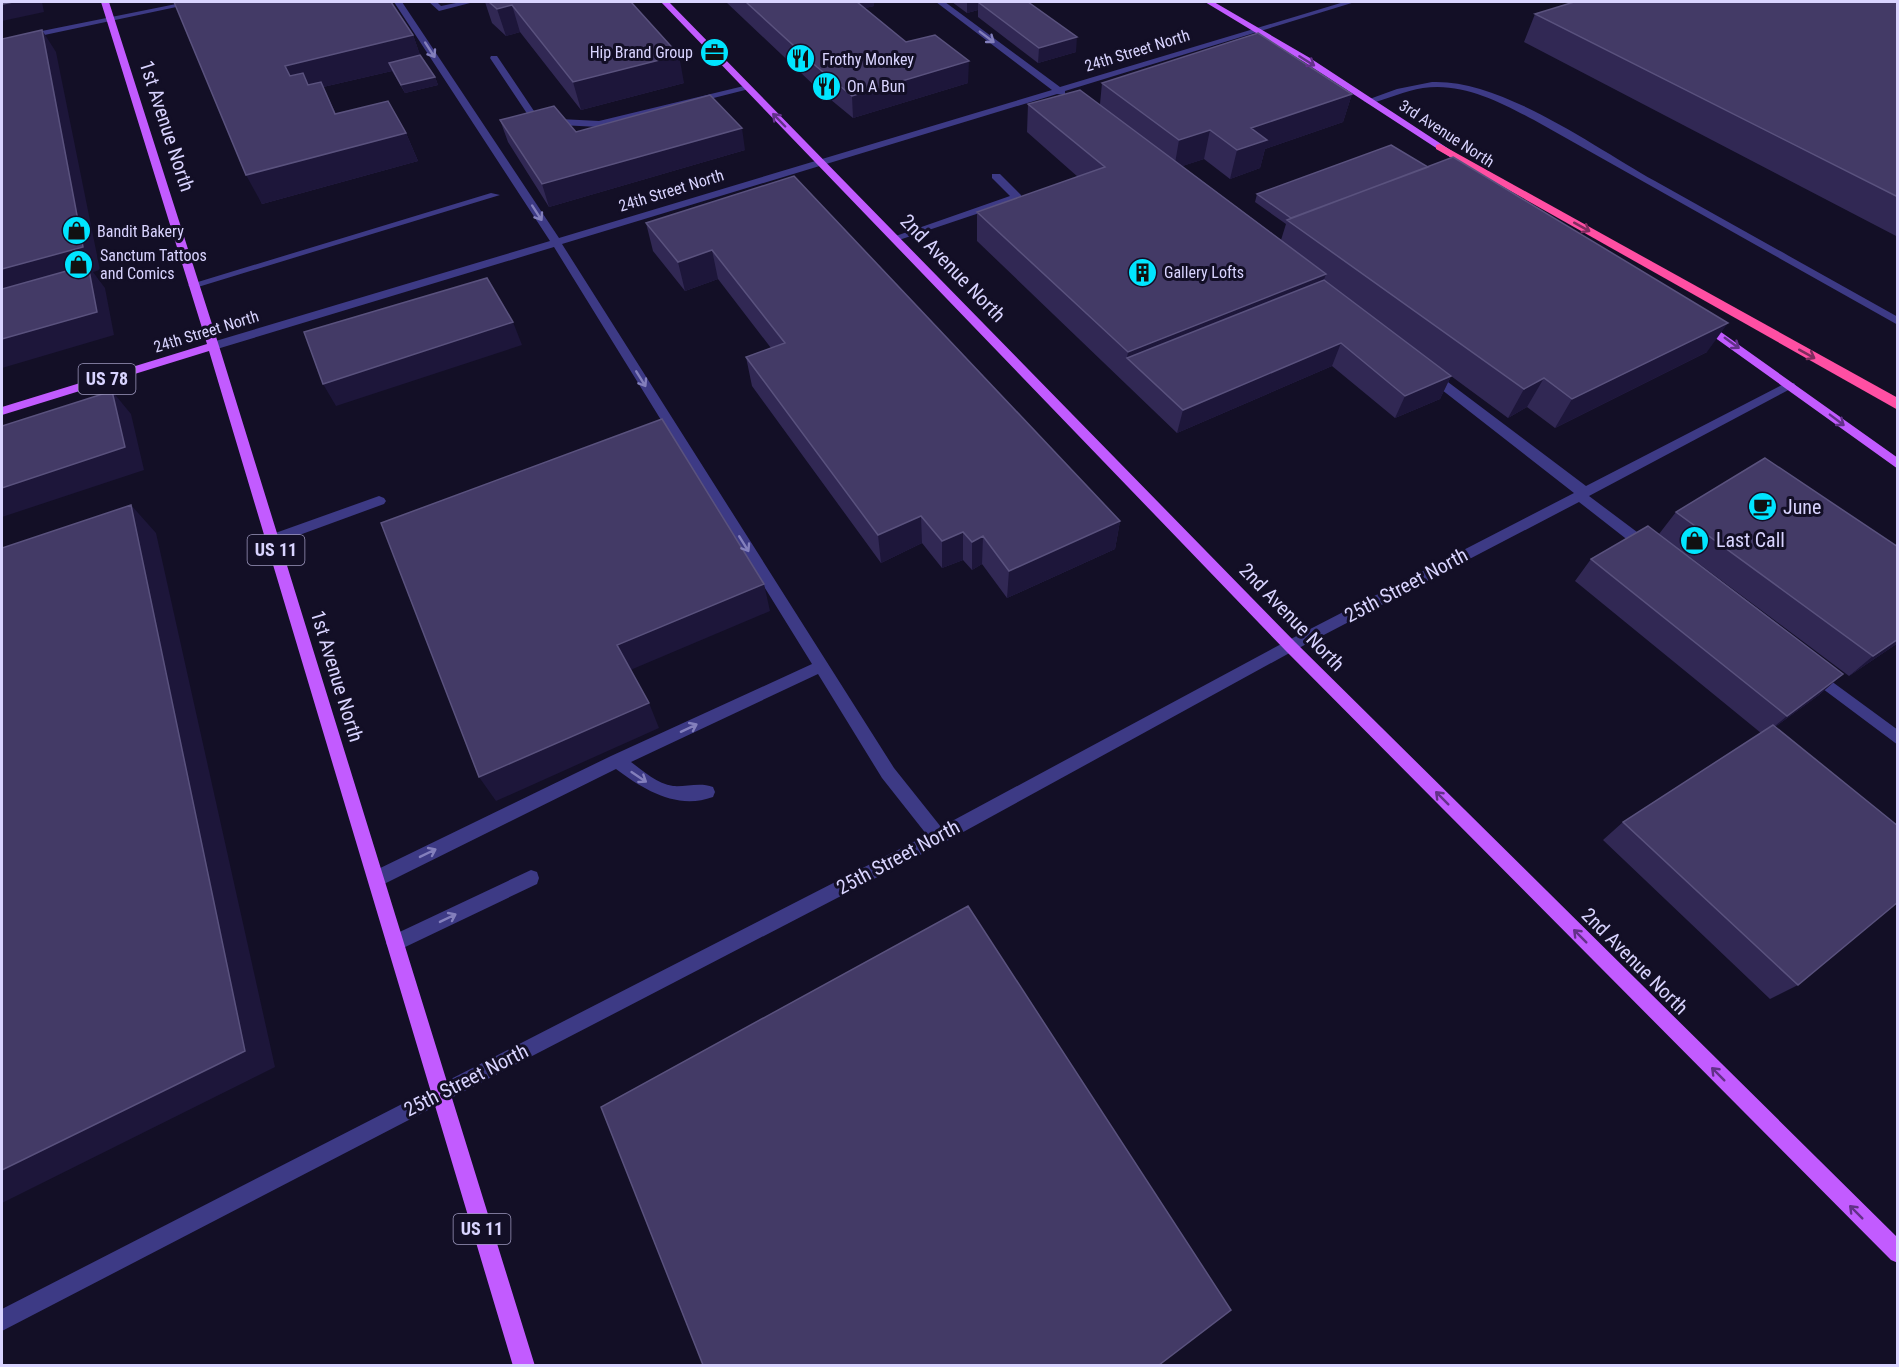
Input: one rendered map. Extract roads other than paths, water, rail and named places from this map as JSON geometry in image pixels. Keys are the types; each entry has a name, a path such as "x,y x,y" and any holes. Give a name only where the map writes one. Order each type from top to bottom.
{"highway":[{"path":"1440,147 1898,405"}],"main road":[{"name":"1st Avenue North","path":"105,2 213,346 524,1365"},
{"name":"2nd Avenue North","path":"665,2 1290,646 1898,1254"},
{"name":"3rd Avenue North","path":"1209,2 1369,101 1568,232"},
{"path":"1695,318 1898,465"},
{"name":"24th Street North","path":"2,411 213,346"}],"street":[{"path":"2,42 196,2"},
{"path":"398,2 556,242 821,666 849,722 939,837"},
{"path":"433,2 439,9 470,2"},
{"path":"940,2 1075,103"},
{"name":"24th Street North","path":"213,346 1351,2"},
{"path":"494,58 533,116 560,122 598,124 748,88"},
{"path":"1369,101 1424,85 1440,84 1464,87 1490,96 1592,150 1898,322"},
{"path":"895,238 1017,197 996,176"},
{"path":"194,285 495,195"},
{"path":"1425,370 1662,559"},
{"name":"25th Street North","path":"2,1320 939,837 1290,646 1790,386"},
{"path":"641,407 656,402"},
{"path":"272,540 379,501"},
{"path":"376,879 617,761 821,666"},
{"path":"1803,667 1898,739"},
{"path":"617,761 644,781 670,793 707,792"},
{"path":"395,943 531,878"}],"place":[{"name":"Hip Brand Group","path":"714,52"},
{"name":"Frothy Monkey","path":"801,59"},
{"name":"On A Bun","path":"826,86"},
{"name":"Bandit Bakery","path":"76,231"},
{"name":"Sanctum Tattoos and Comics","path":"79,264"},
{"name":"Gallery Lofts","path":"1143,272"},
{"name":"June","path":"1762,507"},
{"name":"Last Call","path":"1695,540"}]}
